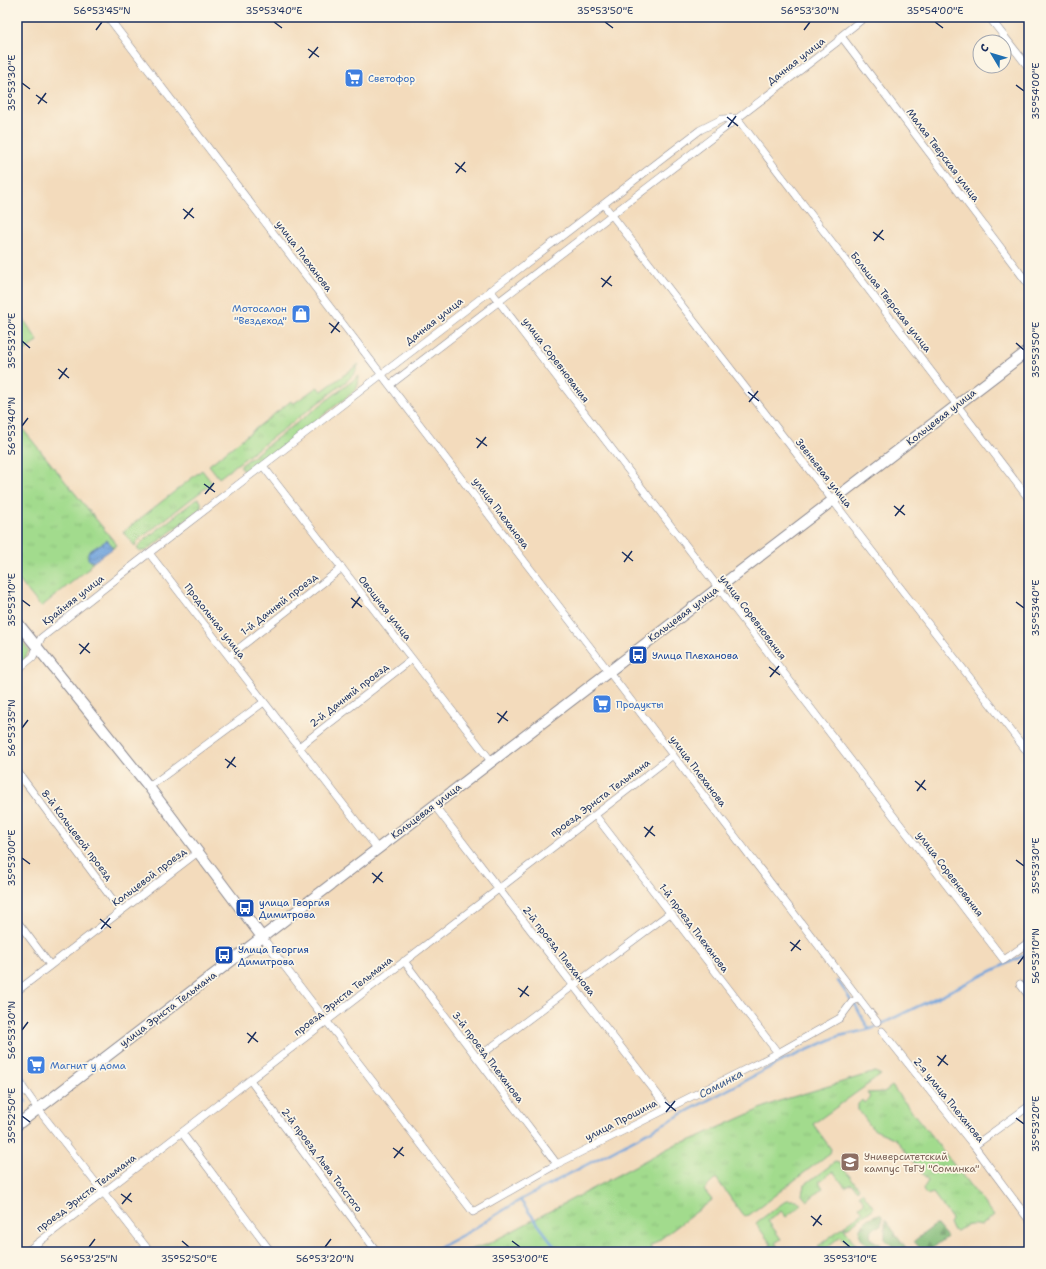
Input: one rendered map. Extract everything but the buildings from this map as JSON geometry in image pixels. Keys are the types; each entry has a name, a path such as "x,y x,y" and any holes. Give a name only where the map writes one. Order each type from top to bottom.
{"main road":[{"name":"Кольцевая улица","path":"262,937 1029,350"},
{"path":"17,622 148,787 262,937"},
{"name":"улица Эрнста Тельмана","path":"17,1124 262,937"}],"street":[{"name":"улица Плеханова","path":"108,17 877,1022"},
{"name":"Дачная улица","path":"390,385 837,42 841,36 865,17"},
{"path":"989,17 1029,68"},
{"name":"Малая Тверская улица","path":"841,36 1029,285"},
{"name":"Дачная улица","path":"149,553 700,130 722,119 737,118"},
{"name":"Большая Тверская улица","path":"737,118 1029,499"},
{"name":"Звеньевая улица","path":"604,205 1029,754"},
{"name":"улица Соревнования","path":"490,290 1004,960 1029,942"},
{"name":"Овощная улица","path":"263,466 491,761"},
{"name":"Крайняя улица","path":"17,670 33,657 41,638 149,553"},
{"name":"Продольная улица","path":"149,553 377,848"},
{"name":"1-й Дачный проезд","path":"229,656 342,568"},
{"name":"2-й Дачный проезд","path":"299,748 412,659"},
{"path":"148,787 264,702"},
{"name":"проезд Эрнста Тельмана","path":"26,1252 673,755"},
{"name":"8-й Кольцевой проезд","path":"17,772 121,911"},
{"name":"2-й проезд Плеханова","path":"434,806 668,1108"},
{"name":"1-й проезд Плеханова","path":"595,815 778,1053"},
{"name":"Кольцевой проезд","path":"17,991 198,852"},
{"path":"477,1058 670,912"},
{"path":"17,921 50,965"},
{"path":"262,937 326,1022"},
{"name":"3-й проезд Плеханова","path":"404,961 557,1164"},
{"path":"1020,984 1029,996"},
{"name":"улица Прошина","path":"326,1022 473,1212 557,1164 778,1053 840,1018 852,1002 859,998"},
{"name":"2-я улица Плеханова","path":"882,1031 974,1146 1029,1220"},
{"path":"17,1079 38,1109 150,1252"},
{"name":"2-й проезд Льва Толстого","path":"250,1080 377,1252"},
{"path":"974,1146 1029,1106"},
{"path":"182,1133 271,1252"}],"green space":[{"path":"22,317 38,341 17,356 17,321"},
{"path":"359,364 354,374 348,380 219,478 209,465 291,401 293,404 317,387 322,391"},
{"path":"359,376 356,390 249,472 244,472 240,466"},
{"path":"17,422 117,545 112,549 112,545 107,540 88,552 91,562 93,562 87,570 41,607 17,578"},
{"path":"202,470 212,483 137,541 135,546 123,532"},
{"path":"198,498 201,502 201,508 146,551 139,551 137,548 142,542"},
{"path":"17,635 29,650 24,660 17,665"},
{"path":"875,1072 881,1075 813,1124 831,1149 830,1153 749,1215 744,1216 742,1214 716,1178 704,1190 712,1200 650,1247 653,1252 462,1252 486,1245 678,1143 689,1141 776,1102"},
{"path":"892,1086 994,1216 980,1226 970,1225 957,1231 952,1230 949,1223 952,1219 933,1193 927,1195 924,1192 923,1189 928,1181 896,1139 871,1127 858,1109 858,1104 862,1100 864,1103 870,1097 867,1093 884,1092"},
{"path":"835,1162 839,1163 859,1188 857,1190 852,1183 845,1187 833,1171 819,1182 823,1188 807,1201 802,1195 804,1185"},
{"path":"862,1192 874,1208 846,1229 844,1226 863,1212 859,1206 865,1202 859,1194"},
{"path":"787,1200 797,1200 801,1205 786,1217 781,1211 768,1221 781,1239 775,1243 779,1248 775,1252 770,1252 768,1250 771,1244 756,1224"},
{"path":"880,1214 882,1216 881,1226 874,1228 870,1234 871,1239 882,1246 882,1252 872,1252 862,1240 859,1233 862,1225 869,1218"},
{"path":"885,1219 909,1252 889,1252 893,1247 885,1239"},
{"path":"937,1225 947,1237 927,1252 923,1252 914,1241"},
{"path":"843,1227 861,1252 853,1252 841,1236 827,1247 831,1252 821,1252 818,1246"}],"water":[{"path":"107,540 112,546 112,549 93,562 88,559 88,552"}],"waterway":[{"name":"Соминка","path":"431,1252 470,1231 520,1200 780,1062 839,1036 871,1029 1029,953"},
{"path":"838,981 851,1000"},
{"path":"854,1003 863,1021 870,1029"},
{"path":"17,1069 27,1083"},
{"path":"17,1090 26,1102"},
{"path":"520,1200 559,1252"}],"place":[{"name":"Светофор","path":"354,78"},
{"name":"Мотосалон \"Вездеход\"","path":"301,314"},
{"name":"Улица Плеханова","path":"638,655"},
{"name":"Продукты","path":"602,704"},
{"name":"улица Георгия Димитрова","path":"245,908"},
{"name":"Улица Георгия Димитрова","path":"224,955"},
{"name":"Магнит у дома","path":"36,1065"},
{"name":"Университетский кампус ТвГУ \"Соминка\"","path":"850,1162"}]}
